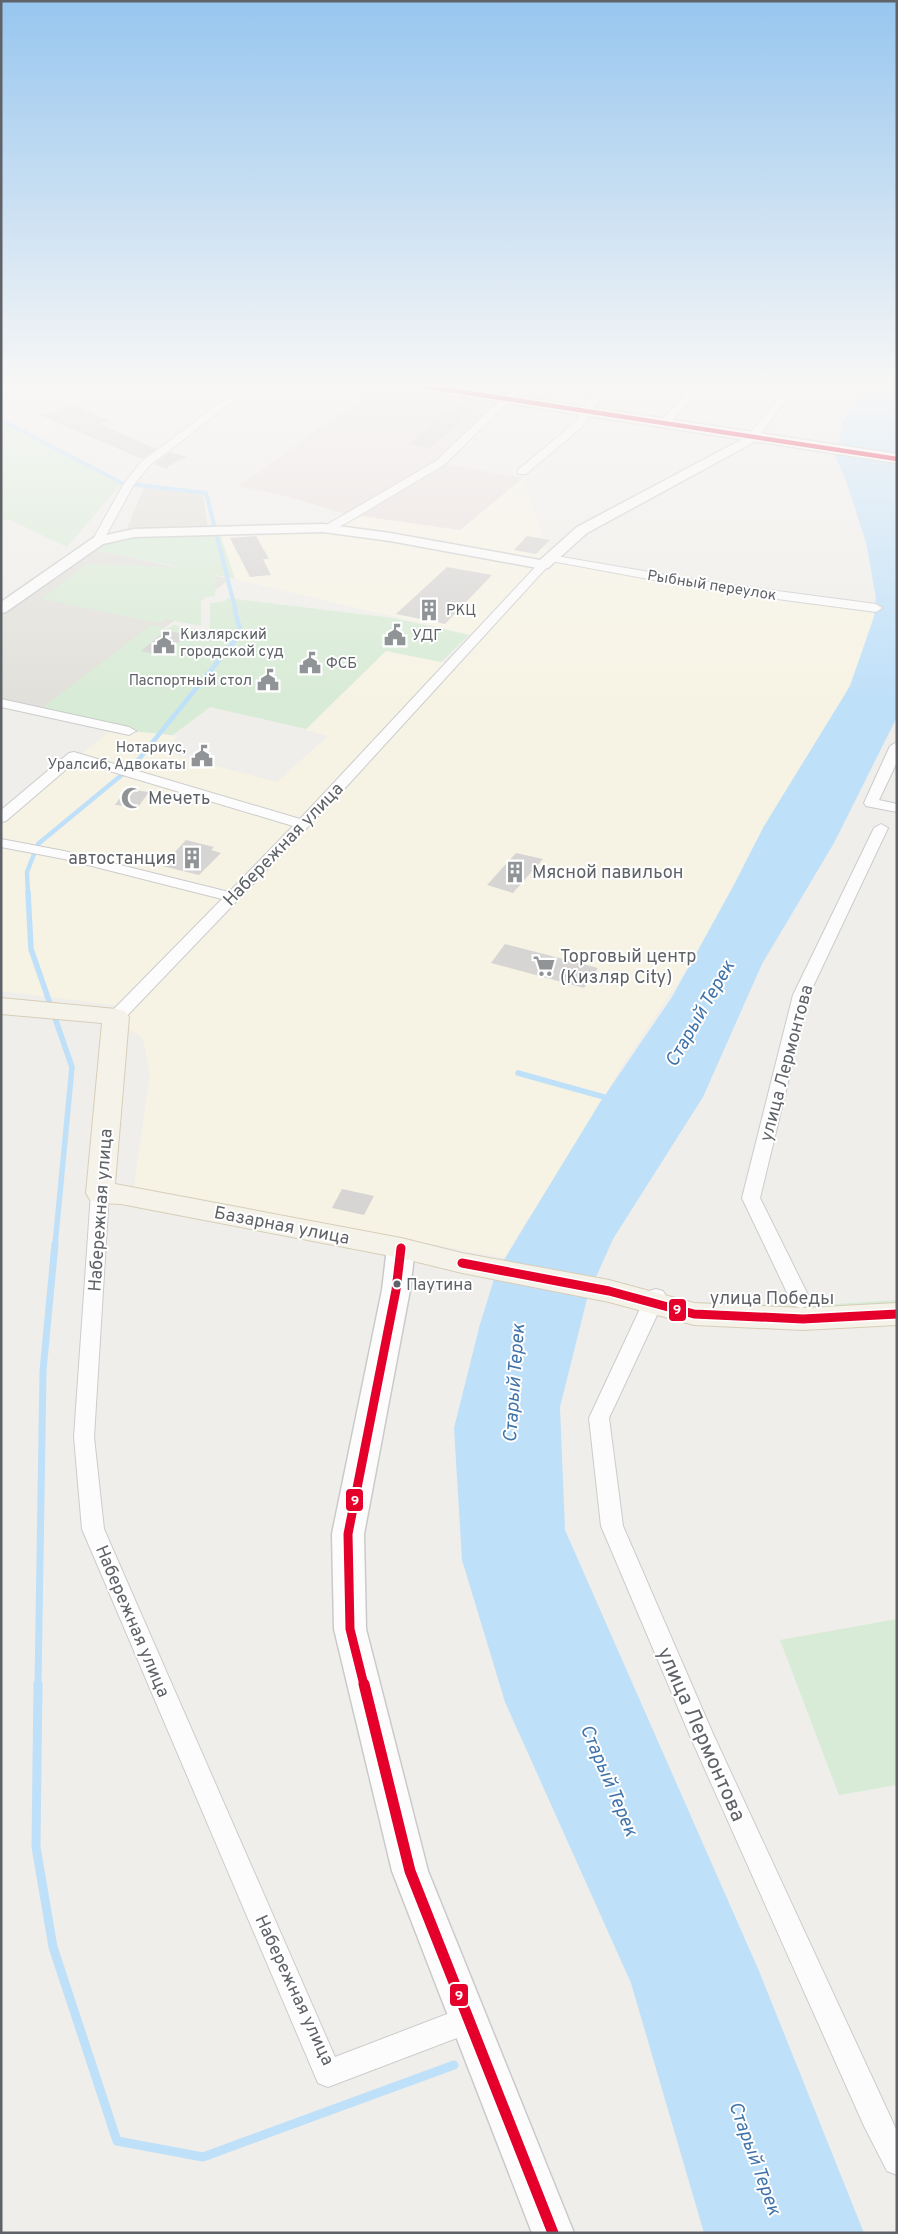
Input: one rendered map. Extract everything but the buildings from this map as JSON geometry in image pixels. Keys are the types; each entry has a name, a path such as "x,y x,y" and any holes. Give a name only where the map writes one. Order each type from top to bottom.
{"main road":[{"path":"1,1006 116,1017"},
{"name":"Набережная улица","path":"100,1193 116,1017"},
{"name":"Базарная улица","path":"100,1193 121,1194 401,1248 462,1263 609,1291"},
{"path":"401,1248 396,1290 348,1534 350,1629 410,1871 553,2233"},
{"name":"улица Победы","path":"609,1291 654,1300 694,1314 803,1319 897,1314"},
{"name":"улица Победы","path":"654,1300 801,1301 897,1295"}],"street":[{"path":"1,609 98,541 125,490"},
{"path":"327,529 395,490"},
{"name":"Набережная улица","path":"116,1017 302,824 546,561 582,530 655,490"},
{"name":"Рыбный переулок","path":"98,541 134,534 327,529 702,585 876,608"},
{"path":"1,703 129,731"},
{"path":"897,746 870,803 897,808"},
{"path":"1,818 74,756 302,824"},
{"name":"улица Лермонтова","path":"801,1301 751,1198 801,995 881,828"},
{"path":"1,843 64,855 232,896"},
{"name":"Набережная улица","path":"100,1193 84,1437 93,1529 328,2072 468,2020"},
{"name":"улица Лермонтова","path":"654,1300 599,1418 612,1526 702,1736 874,2116 897,2161"}],"shaded area":[{"path":"143,490 171,490 203,494 208,529 126,531"},
{"path":"259,490 508,490 460,530 346,514 286,496"},
{"path":"391,490 527,490 550,558 600,563 876,608 842,704 753,846 698,953 623,1064 578,1144 527,1220 505,1258 134,1187 150,1074 143,1039 114,1017 121,1006 1,991 1,818 113,729 178,736 160,751 277,782 328,736 306,730 386,650 452,664 476,636 235,579 219,531 323,528"},
{"path":"92,549 230,579 128,655 102,723 1,701 1,611"}],"green space":[{"path":"1,490 116,490 67,547 10,520 1,521"},
{"path":"219,531 235,579 216,575 215,596 201,598 201,626 165,619 160,623 42,599 87,564 180,567 90,549 103,542 118,537 152,532"},
{"path":"227,598 393,618 469,635 441,662 386,651 306,729 210,707 173,735 120,730 41,709 151,625 166,629 174,625 210,632 210,603 226,601"},
{"path":"897,1300 897,1308 803,1313 667,1301 804,1306"},
{"path":"897,1619 897,1785 839,1795 780,1640"}],"water":[{"name":"Старый Терек","path":"849,490 897,490 897,717 834,843 762,964 703,1097 613,1239 588,1295 560,1407 565,1530 759,1971 864,2233 704,2233 631,1983 505,1702 462,1560 454,1428 480,1324 496,1273 599,1104 672,997 764,826 850,686 874,617 876,598 866,542"}],"waterway":[{"path":"183,490 206,493 236,612"},
{"path":"28,894 27,872 38,844 135,764 241,633 235,611"},
{"path":"28,892 31,949 72,1067 55,1245"},
{"path":"518,1073 604,1097"},
{"path":"38,1685 43,1371 55,1244"},
{"path":"38,1684 36,1847 53,1947 117,2141 203,2157 454,2065"}],"transit line":[{"name":"9","path":"401,1248 396,1290 348,1534 350,1629 410,1871 553,2233"},
{"name":"9","path":"462,1263 609,1291 694,1314 803,1319 897,1314"}],"place":[{"name":"РКЦ","path":"429,610"},
{"name":"УДГ","path":"395,635"},
{"name":"Кизлярский городской суд","path":"164,643"},
{"name":"ФСБ","path":"310,663"},
{"name":"Паспортный стол","path":"268,680"},
{"name":"Нотариус, Уралсиб, Адвокаты","path":"202,756"},
{"name":"Мечеть","path":"132,798"},
{"name":"автостанция","path":"192,858"},
{"name":"Мясной павильон","path":"515,872"},
{"name":"Торговый центр (Кизляр City)","path":"544,966"},
{"name":"Паутина","path":"397,1284"}]}
